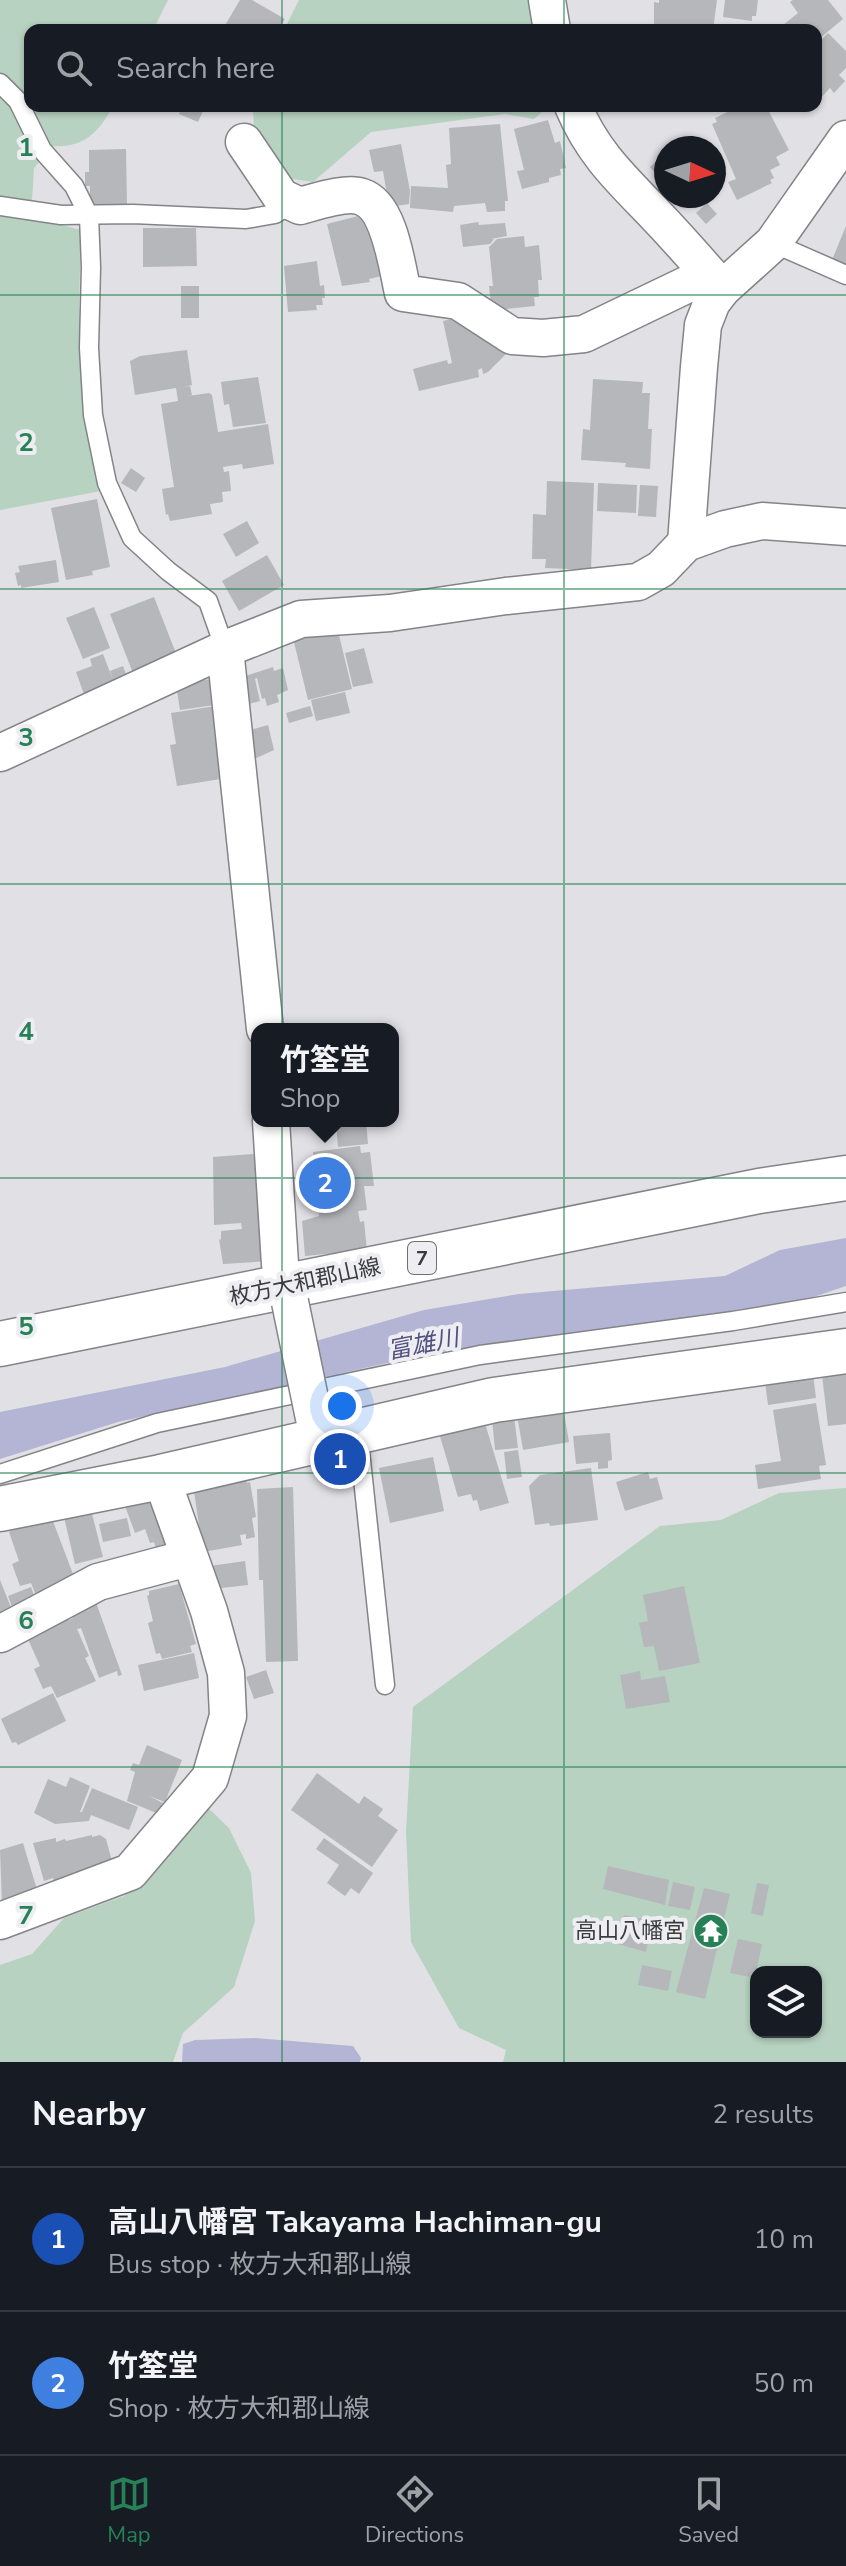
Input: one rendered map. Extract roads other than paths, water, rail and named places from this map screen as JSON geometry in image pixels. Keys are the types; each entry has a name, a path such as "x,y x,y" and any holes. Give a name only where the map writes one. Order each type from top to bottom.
{"main road":[{"name":"枚方大和郡山線","path":"0,1344 288,1295 759,1191 846,1178"},
{"path":"0,1509 161,1477 331,1431 494,1400 846,1351"}],"street":[{"path":"547,0 551,24"},
{"path":"575,112 582,128 611,170 716,282"},
{"path":"244,142 281,197 300,206 328,198 360,196 377,206 387,228 403,293 458,301 512,336 543,338 584,334 716,282 773,243 846,139"},
{"path":"686,543 703,325 716,282"},
{"path":"0,753 225,649 301,619 390,613 506,596 638,582 661,569 686,543 725,529 762,521 846,527"},
{"path":"225,649 264,1023"},
{"path":"271,1127 280,1264 331,1431"},
{"path":"0,1921 130,1872 210,1778 228,1716 226,1673 209,1611 161,1477"},
{"path":"0,1634 98,1582 188,1558"}],"lane":[{"path":"0,83 18,101 42,150 74,186 89,216 91,388 93,415 107,483 132,538 168,571 208,601 225,649"},
{"path":"0,206 61,215 133,214 246,219 275,214 293,202"},
{"path":"773,243 846,275"},
{"path":"0,1474 157,1423 480,1355 733,1321 846,1302"},
{"path":"331,1431 385,1685"}],"water":[{"name":"富雄川","path":"846,1238 846,1286 790,1305 433,1353 118,1422 0,1459 0,1412 225,1367 424,1310 519,1294 725,1276 780,1250"},
{"path":"255,2038 353,2046 361,2058 360,2062 182,2062 183,2044 195,2040"}],"place":[{"name":"竹筌堂","path":"325,1183"},
{"name":"高山八幡宮 Takayama Hachiman-gu","path":"340,1459"},
{"name":"高山八幡宮","path":"711,1931"}]}
